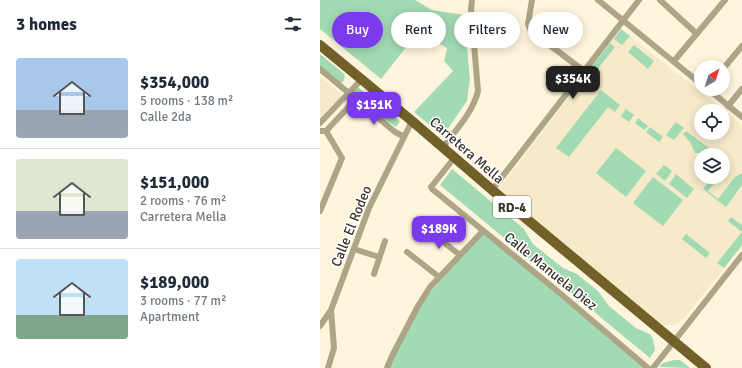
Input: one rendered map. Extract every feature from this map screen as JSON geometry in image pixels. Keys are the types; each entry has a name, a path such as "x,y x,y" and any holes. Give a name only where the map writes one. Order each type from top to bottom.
{"main road":[{"name":"Carretera Mella","path":"320,45 706,368"}],"street":[{"path":"443,147 476,102 478,91 471,10 472,0"},
{"path":"532,0 528,24 531,31 584,72"},
{"path":"598,0 694,78"},
{"path":"492,190 639,0"},
{"path":"660,0 696,34"},
{"path":"674,61 725,0"},
{"path":"730,61 742,46"},
{"path":"320,69 372,114 395,132 403,136"},
{"path":"320,123 362,79"},
{"path":"730,104 742,89"},
{"path":"716,96 726,104"},
{"path":"320,211 342,158 323,131 356,99"},
{"path":"372,114 385,99"},
{"path":"730,108 742,117"},
{"name":"Calle El Rodeo","path":"328,368 334,348 331,310 369,208 403,136 412,121"},
{"name":"Calle Manuela Diez","path":"455,157 431,188 648,368"},
{"path":"429,231 460,255"},
{"path":"387,368 418,306 430,287 483,231"},
{"path":"374,274 385,242"},
{"path":"354,248 379,257"},
{"path":"407,252 439,277"},
{"path":"653,368 742,256"},
{"path":"320,326 331,310"}],"shaded area":[{"path":"621,29 694,87 694,96 705,96 716,104 694,104 694,140 730,140 730,115 742,125 742,247 683,319 673,325 659,325 499,190"},
{"path":"320,77 343,95 320,118"}],"green space":[{"path":"320,0 415,0 432,10 445,12 391,12 391,48 406,48 381,79 343,48 383,48 383,12 332,12 332,39 320,29"},
{"path":"446,12 454,13 454,48 467,48 470,79 467,101 443,136 414,112 453,71 444,61 447,48"},
{"path":"621,29 630,36 622,45 614,39"},
{"path":"610,43 615,47 597,70 592,66"},
{"path":"634,45 654,61 648,69 628,52"},
{"path":"320,54 343,73 345,76 343,82 339,83 320,67"},
{"path":"357,86 378,105 373,111 352,92"},
{"path":"601,90 620,105 615,112 608,107 569,157 556,148"},
{"path":"380,107 400,121 396,127 376,113"},
{"path":"626,109 634,115 629,122 621,116"},
{"path":"638,118 648,126 644,130 635,123"},
{"path":"676,122 684,128 674,140 666,135"},
{"path":"650,127 663,137 659,142 646,132"},
{"path":"686,131 694,137 694,140 698,140 709,148 694,148 694,151 690,142 683,134"},
{"path":"616,148 646,171 626,197 596,173"},
{"path":"664,165 672,171 665,181 656,174"},
{"path":"452,169 524,229 533,244 563,268 577,274 598,291 609,306 636,328 650,334 653,339 655,350 650,358 440,185"},
{"path":"742,173 742,185 726,207 703,189 707,184 714,184 708,191 718,199 735,177"},
{"path":"676,174 694,189 687,198 669,184"},
{"path":"653,177 683,200 663,226 633,203"},
{"path":"731,217 742,225 742,232 728,221"},
{"path":"483,231 648,368 387,368 418,306"},
{"path":"742,232 742,245 724,268 717,263"},
{"path":"686,234 710,253 706,258 682,239"},
{"path":"680,360 690,368 659,367 663,363"}]}
